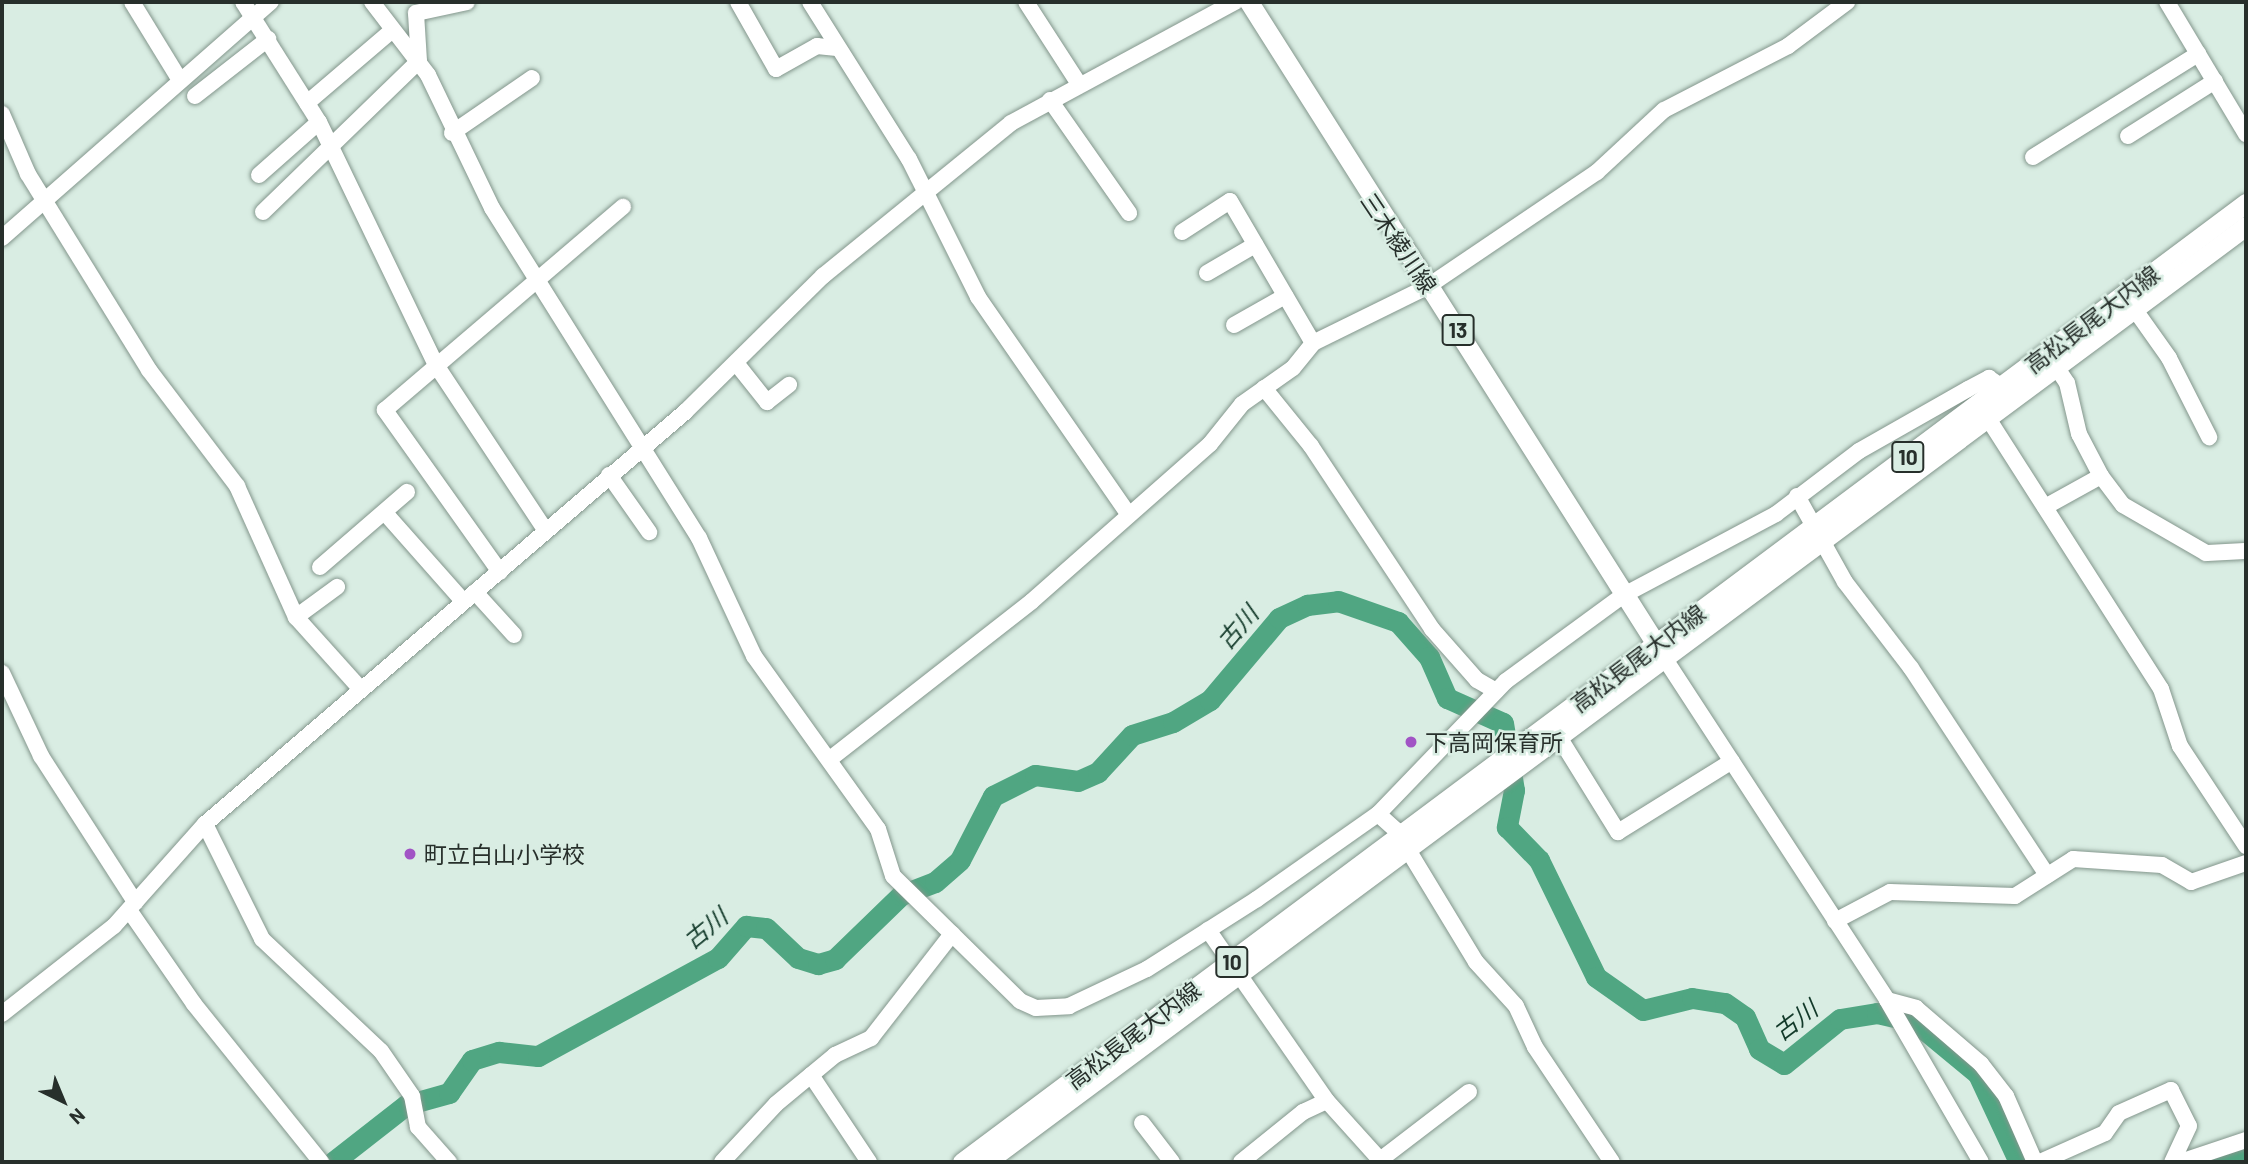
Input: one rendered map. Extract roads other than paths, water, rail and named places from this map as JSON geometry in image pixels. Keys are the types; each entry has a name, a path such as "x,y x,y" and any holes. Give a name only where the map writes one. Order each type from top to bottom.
{"main road":[{"name":"三木綾川線","path":"1249,2 1427,287 1558,481 1622,596 1661,652"},
{"name":"高松長尾大内線","path":"986,1162 1235,969 2129,302 2246,203"},
{"name":"高松長尾大内線","path":"2129,302 2246,226"},
{"name":"高松長尾大内線","path":"1984,411 2002,387 2052,360"},
{"name":"高松長尾大内線","path":"1522,755 1559,737 1661,652"},
{"name":"高松長尾大内線","path":"962,1162 1235,969"}],"street":[{"path":"2,238 181,86 132,2"},
{"path":"178,77 247,8 271,2"},
{"path":"372,2 390,32 419,61 452,132 535,279 643,444 699,538 754,656 878,829 893,877 1020,1001 1052,1011 1147,969 1378,814 1496,691 1622,596 1685,567 1797,496 1859,451 1976,384 1993,379 2002,387"},
{"path":"263,212 419,61 416,13 467,2"},
{"path":"737,2 776,69 817,46 837,48"},
{"path":"810,2 924,194 978,297 1127,512"},
{"path":"1026,2 1079,84"},
{"path":"2,1014 132,906 205,824 358,686 500,572 610,475 736,363 824,276 924,194 1050,100 1235,2"},
{"path":"830,759 980,645 1127,512 1210,444 1264,388 1293,369 1313,343 1427,287 1597,172 1664,110 1788,47 1847,2"},
{"path":"2174,4 2198,54 2246,134"},
{"path":"247,8 319,122 436,365 546,531"},
{"path":"307,103 390,32"},
{"path":"195,96 268,39"},
{"path":"2033,157 2198,54"},
{"path":"452,132 532,78"},
{"path":"2128,136 2215,81"},
{"path":"1050,100 1129,213"},
{"path":"2,114 45,200 149,370 237,486 296,617 358,686"},
{"path":"259,175 319,122"},
{"path":"1182,232 1230,201 1313,343"},
{"path":"500,572 385,410 535,279 623,207"},
{"path":"1207,273 1255,245"},
{"path":"1234,325 1285,296"},
{"path":"2129,302 2169,358 2210,437"},
{"path":"2052,360 2069,388 2079,435 2101,476 2123,505 2206,553 2246,551"},
{"path":"736,363 767,402 789,384"},
{"path":"1264,388 1311,446 1432,629 1470,674 1496,691"},
{"path":"1984,411 2161,689 2200,782 2246,846"},
{"path":"610,475 649,532"},
{"path":"2045,507 2101,476"},
{"path":"320,567 386,514 407,492"},
{"path":"1797,496 1818,535 2047,876"},
{"path":"386,514 469,596 516,633"},
{"path":"296,617 337,587"},
{"path":"1661,652 1888,1003 1981,1162"},
{"path":"2,673 41,756 194,1004 321,1162"},
{"path":"1559,737 1618,832 1732,761"},
{"path":"1378,814 1404,842 1476,962 1516,1006 1535,1047 1612,1162"},
{"path":"205,824 262,939 381,1051 413,1102 418,1128 449,1162"},
{"path":"1835,920 1890,892 1924,897 1949,890 1998,898 2047,876 2073,859 2162,865 2191,882 2246,863"},
{"path":"1208,930 1327,1101 1381,1161 1469,1093"},
{"path":"722,1162 748,1128 811,1075 871,1038 953,934"},
{"path":"1888,1003 1916,1008 1981,1063 2006,1096 2035,1162"},
{"path":"811,1075 869,1162"},
{"path":"2040,1162 2105,1133 2119,1113 2171,1090 2189,1126 2172,1162"},
{"path":"1241,1162 1303,1112 1327,1101"},
{"path":"1142,1123 1172,1162"},
{"path":"2180,1162 2246,1140"}],"waterway":[{"name":"古川","path":"333,1162 406,1105 449,1093 472,1060 499,1052 538,1056 718,958 746,926 766,928 798,958 818,964 835,959 901,895 935,882 960,860 993,796 1035,775 1078,781 1098,772 1132,735 1173,722 1210,700 1279,618 1307,605 1338,601 1398,622 1429,657 1447,698 1503,723 1514,790 1507,827 1539,860 1596,977 1643,1010 1692,998 1725,1003 1745,1017 1759,1049 1784,1064 1840,1019 1877,1013 1915,1022 1978,1074 2019,1162"},
{"path":"2209,1162 2246,1152"}],"place":[{"name":"下高岡保育所","path":"1411,742"},
{"name":"町立白山小学校","path":"410,854"}]}
